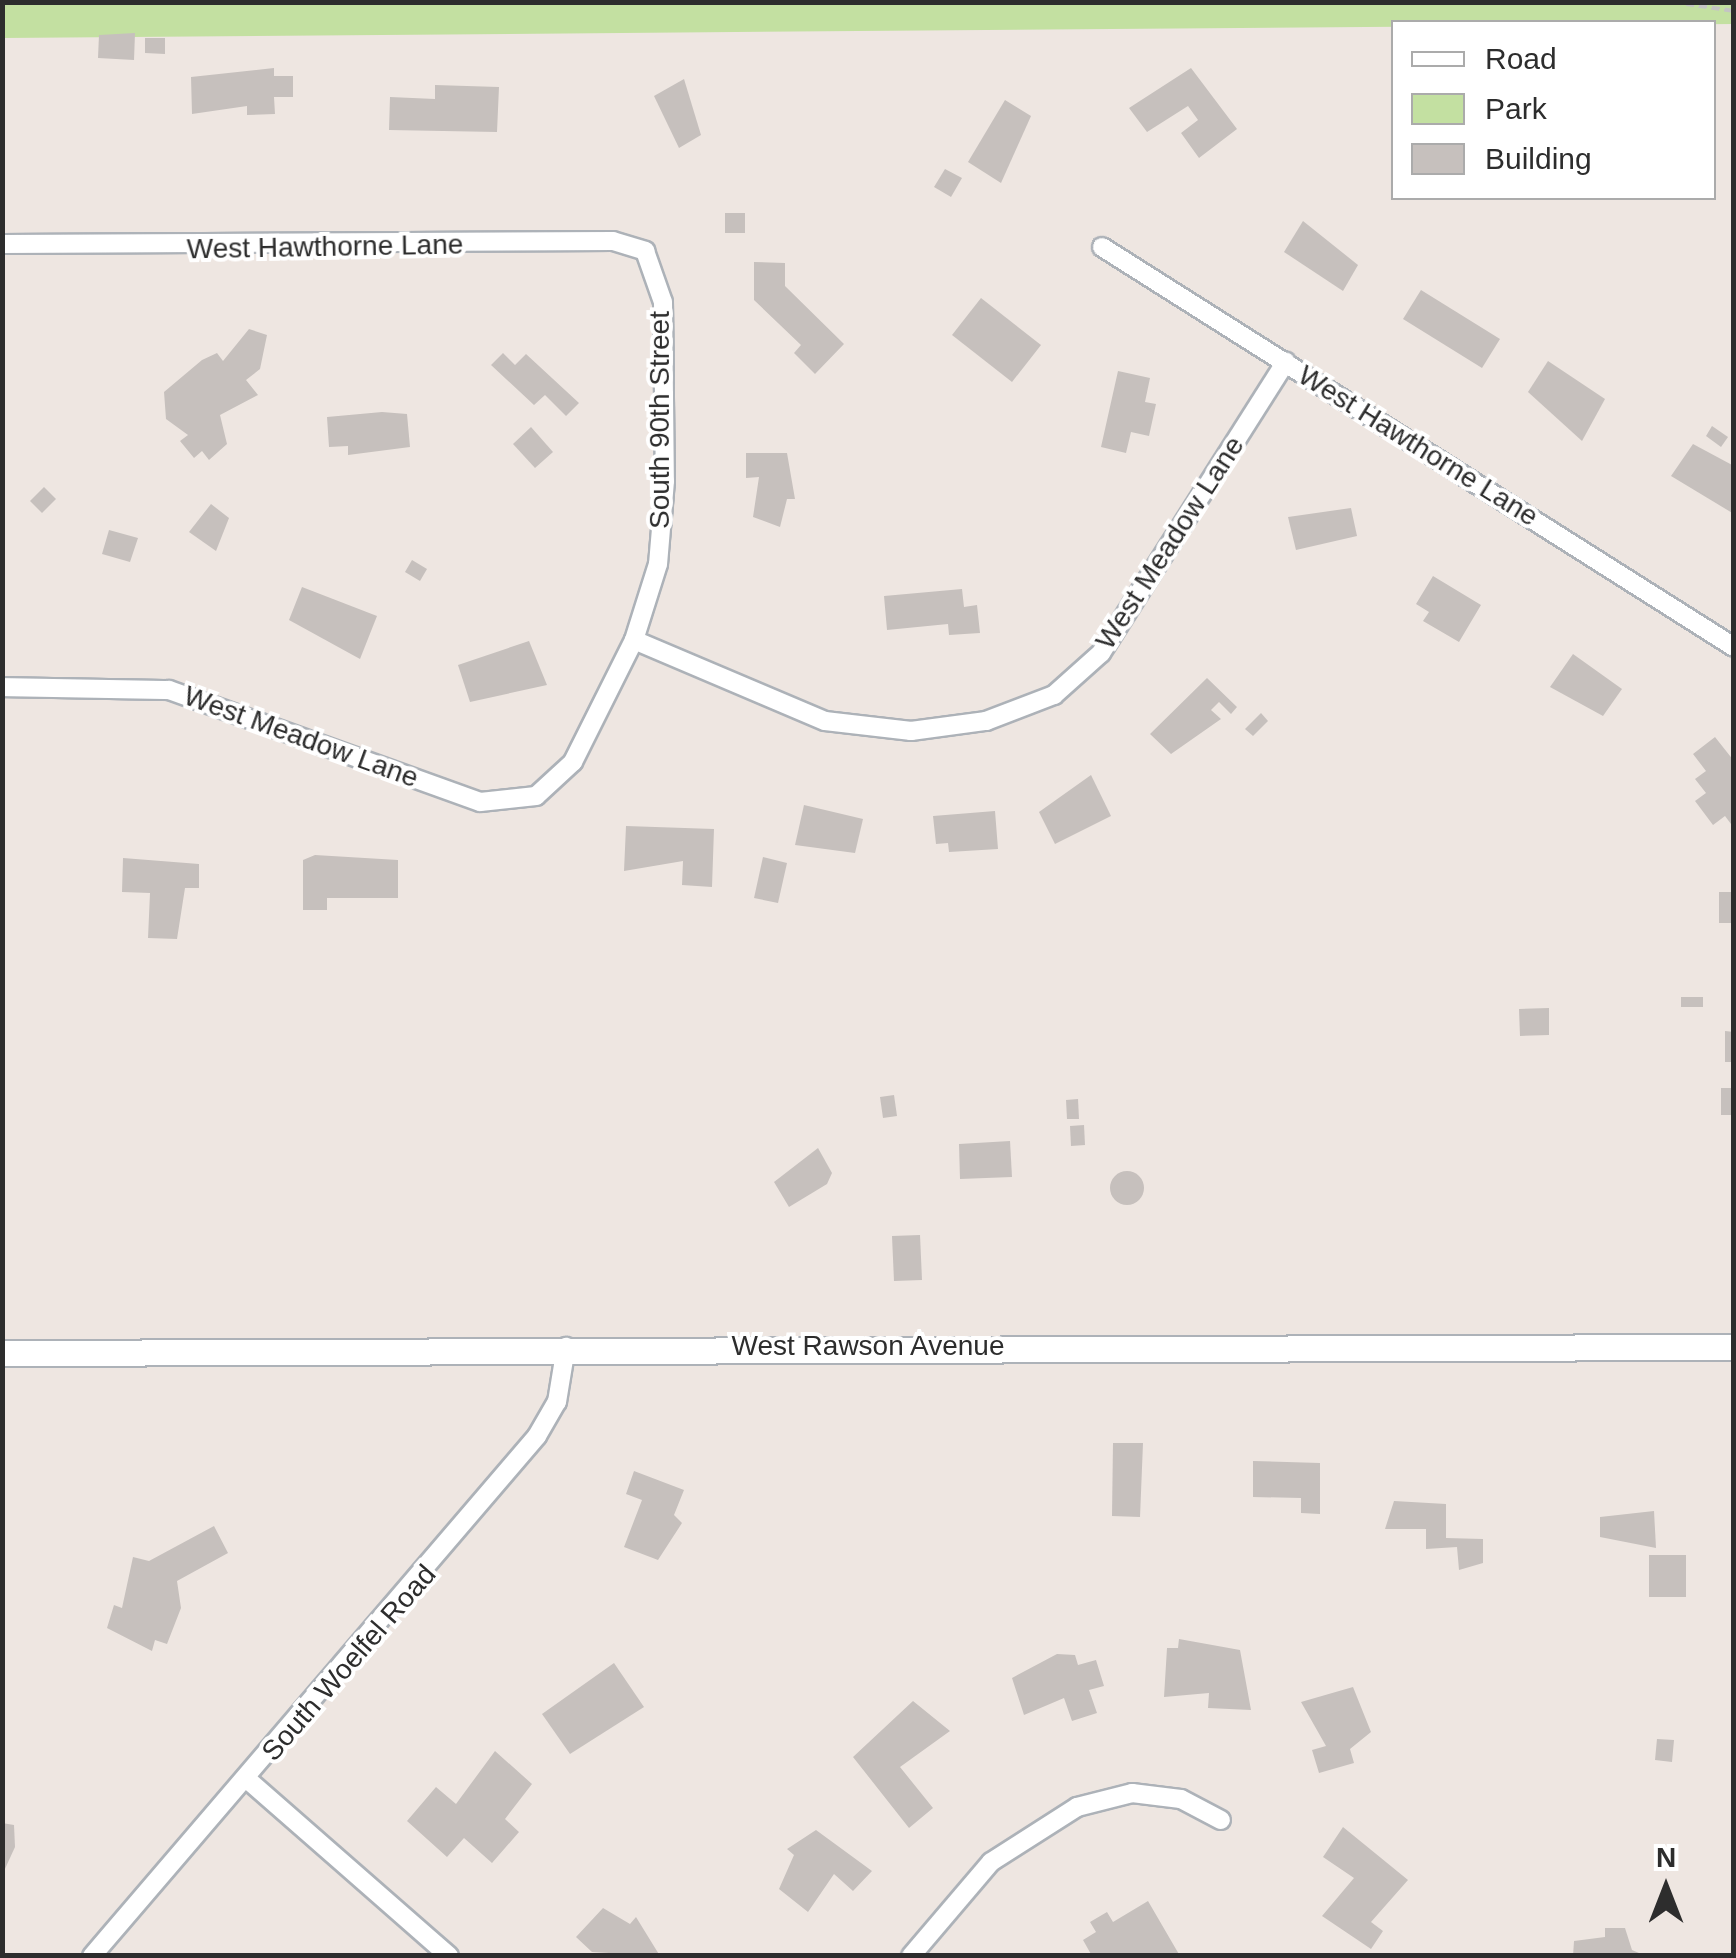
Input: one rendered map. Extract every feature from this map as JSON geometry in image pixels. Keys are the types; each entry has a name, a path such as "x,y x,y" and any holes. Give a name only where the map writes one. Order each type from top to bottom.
{"main road":[{"name":"West Rawson Avenue","path":"2,1353 566,1347 1734,1347"}],"street":[{"name":"West Hawthorne Lane","path":"2,244 612,241 646,252"},
{"name":"West Hawthorne Lane","path":"1102,247 1734,647"},
{"name":"South 90th Street","path":"536,796 573,762 634,640 658,564 665,480 663,302 646,252"},
{"name":"West Meadow Lane","path":"634,640 825,721 911,731 986,721 1054,695 1101,653 1286,362"},
{"name":"West Meadow Lane","path":"2,686 169,690 480,802 536,796"},
{"name":"South Woelfel Road","path":"92,1956 248,1780 536,1436 557,1402 566,1347"},
{"path":"248,1780 449,1956"},
{"path":"911,1956 992,1862 1076,1807 1132,1793 1181,1800 1222,1820"}],"path":[{"path":"1575,2 1614,2"},
{"path":"1673,2 1734,11"}],"green space":[{"path":"1733,2 1734,24 1716,24 1716,20 1391,20 1391,27 3,38 2,3"}],"building":[{"path":"135,33 134,60 98,58 99,35"},
{"path":"145,38 165,38 165,54 145,53"},
{"path":"274,68 274,76 293,76 293,97 274,97 275,114 247,115 247,106 192,114 191,77"},
{"path":"1191,68 1237,129 1199,158 1181,133 1198,120 1188,106 1147,132 1129,108"},
{"path":"684,79 701,135 679,148 654,96"},
{"path":"435,85 499,87 497,132 389,130 390,97 435,99"},
{"path":"1005,100 1031,116 1001,183 968,162"},
{"path":"945,169 962,178 951,197 934,187"},
{"path":"725,213 745,213 745,233 725,233"},
{"path":"1303,221 1358,265 1343,291 1284,252"},
{"path":"754,262 785,263 785,286 844,344 815,374 794,353 801,345 754,300"},
{"path":"1421,290 1500,339 1482,368 1403,319"},
{"path":"981,298 1041,345 1012,382 952,335"},
{"path":"249,329 267,335 260,369 246,380 258,395 220,415 227,444 209,460 202,451 194,458 180,441 188,435 166,419 164,392 202,360 217,353 223,361"},
{"path":"503,353 515,365 526,354 579,403 566,416 545,395 534,405 491,365"},
{"path":"1548,361 1605,399 1582,441 1528,392"},
{"path":"1118,371 1150,378 1145,402 1156,404 1149,436 1131,432 1126,453 1101,447"},
{"path":"407,414 410,447 348,455 348,446 329,447 327,417"},
{"path":"1712,426 1728,437 1721,447 1706,436"},
{"path":"531,427 553,452 535,468 513,444"},
{"path":"1693,444 1734,466 1734,514 1671,476"},
{"path":"746,453 787,453 795,499 787,499 780,527 753,517 759,477 746,478"},
{"path":"44,487 56,499 42,513 30,501"},
{"path":"211,504 229,518 216,551 189,532"},
{"path":"1351,508 1357,536 1296,550 1288,517"},
{"path":"109,530 138,538 130,562 102,554"},
{"path":"412,560 427,569 420,581 405,572"},
{"path":"1433,576 1481,605 1459,642 1423,621 1429,612 1416,604"},
{"path":"302,587 377,616 360,659 289,620"},
{"path":"962,589 964,607 977,605 980,633 949,635 948,624 887,630 884,596"},
{"path":"529,641 547,685 470,702 458,665"},
{"path":"1573,654 1622,689 1603,716 1550,687"},
{"path":"1207,678 1237,707 1231,714 1219,702 1211,710 1221,719 1171,754 1150,734"},
{"path":"1261,713 1268,721 1253,736 1245,729"},
{"path":"1715,737 1734,761 1734,828 1725,816 1713,825 1695,801 1706,793 1695,779 1706,771 1693,754"},
{"path":"1091,775 1111,816 1055,844 1039,812"},
{"path":"804,805 863,819 855,853 795,845"},
{"path":"995,811 998,849 949,852 948,843 936,844 933,816"},
{"path":"626,826 714,829 712,887 682,885 683,861 624,871"},
{"path":"315,855 398,860 398,898 327,898 327,910 303,910 303,860"},
{"path":"763,857 787,863 778,903 754,898"},
{"path":"123,858 199,864 199,888 185,888 177,939 148,938 150,893 122,892"},
{"path":"1719,892 1734,892 1734,923 1719,923"},
{"path":"1681,997 1703,997 1703,1007 1681,1007"},
{"path":"1549,1008 1549,1035 1520,1036 1519,1009"},
{"path":"1725,1031 1734,1032 1734,1062 1725,1062"},
{"path":"1721,1088 1734,1088 1734,1115 1721,1115"},
{"path":"894,1095 897,1116 883,1118 880,1097"},
{"path":"1078,1099 1079,1119 1067,1119 1066,1100"},
{"path":"1084,1125 1085,1145 1071,1146 1070,1126"},
{"path":"1010,1141 1012,1177 960,1179 959,1144"},
{"path":"818,1148 832,1173 827,1184 789,1207 774,1182"},
{"path":"1127,1171 1139,1176 1144,1188 1139,1200 1127,1205 1115,1200 1110,1188 1115,1176"},
{"path":"920,1235 922,1280 894,1281 892,1236"},
{"path":"1113,1443 1143,1443 1140,1517 1112,1516"},
{"path":"1253,1461 1320,1463 1320,1514 1301,1513 1301,1498 1253,1497"},
{"path":"634,1471 684,1490 674,1515 682,1523 658,1560 624,1547 642,1500 626,1494"},
{"path":"1394,1501 1446,1504 1446,1538 1483,1539 1483,1563 1459,1570 1457,1547 1426,1549 1426,1529 1385,1529"},
{"path":"1654,1511 1656,1548 1600,1537 1600,1517"},
{"path":"214,1526 228,1553 177,1581 181,1608 167,1644 155,1640 152,1651 107,1628 114,1605 122,1608 133,1557 149,1561"},
{"path":"1649,1555 1686,1555 1686,1597 1649,1597"},
{"path":"1179,1639 1240,1650 1251,1710 1208,1708 1209,1693 1164,1697 1167,1648 1178,1648"},
{"path":"1057,1654 1075,1655 1078,1665 1096,1660 1104,1686 1089,1690 1097,1713 1072,1721 1064,1698 1024,1715 1012,1678"},
{"path":"614,1663 644,1707 570,1754 542,1714"},
{"path":"1353,1687 1371,1732 1350,1749 1354,1763 1319,1773 1312,1750 1326,1746 1301,1702"},
{"path":"913,1701 950,1731 900,1767 933,1808 909,1828 853,1757"},
{"path":"1657,1739 1674,1740 1672,1762 1655,1760"},
{"path":"495,1751 532,1784 505,1819 519,1832 492,1863 464,1838 447,1857 407,1821 436,1787 456,1804"},
{"path":"2,1823 14,1825 15,1847 4,1871"},
{"path":"1343,1827 1408,1880 1371,1922 1383,1931 1371,1949 1322,1916 1354,1878 1323,1857"},
{"path":"816,1830 872,1871 853,1891 834,1874 808,1912 779,1889 794,1855 787,1849"},
{"path":"1148,1901 1180,1956 1092,1956 1083,1940 1096,1932 1090,1922 1107,1912 1113,1922"},
{"path":"603,1908 630,1924 636,1917 660,1956 592,1952 576,1937"},
{"path":"1605,1928 1625,1928 1632,1950 1646,1956 1573,1956 1574,1941 1605,1937"}]}
